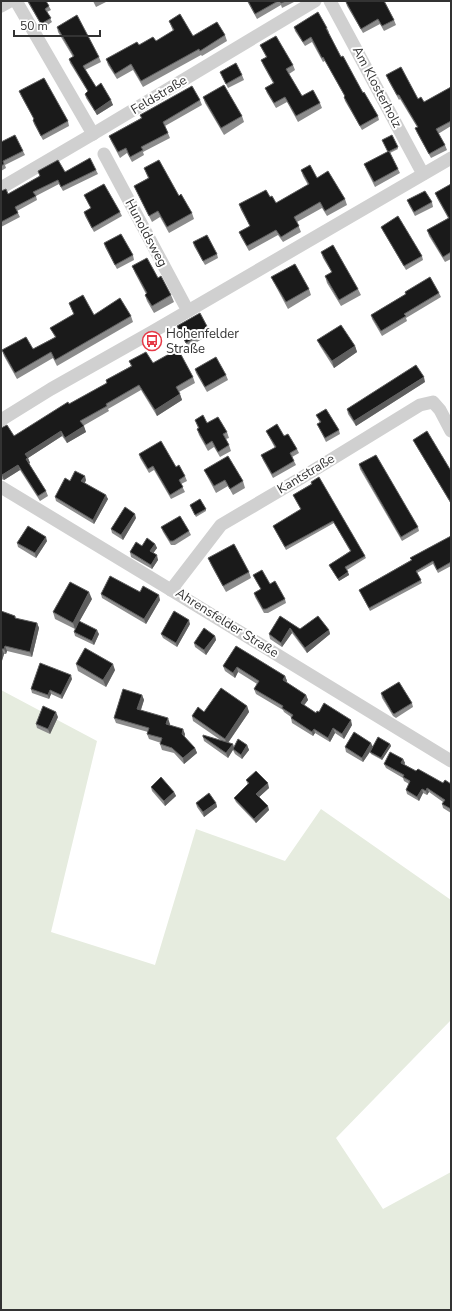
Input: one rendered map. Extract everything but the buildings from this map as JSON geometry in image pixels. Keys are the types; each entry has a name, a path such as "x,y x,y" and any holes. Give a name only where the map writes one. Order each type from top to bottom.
{"street":[{"path":"1,6 10,1"},
{"path":"16,1 93,134"},
{"name":"Feldstraße","path":"1,188 315,1"},
{"name":"Am Klosterholz","path":"330,1 423,174"},
{"name":"Hunoldsweg","path":"104,154 188,311"},
{"path":"1,420 51,389 451,158"},
{"name":"Kantstraße","path":"171,590 220,525 301,478 420,404 433,402 440,410 451,431"},
{"name":"Ahrensfelder Straße","path":"1,487 451,761"}],"shaded area":[{"path":"1,690 97,741 51,932 155,965 196,829 285,861 321,809 451,900 451,1020 336,1138 383,1209 451,1172 451,1310 1,1310"}],"place":[{"name":"Hohenfelder Straße","path":"152,341"}]}
